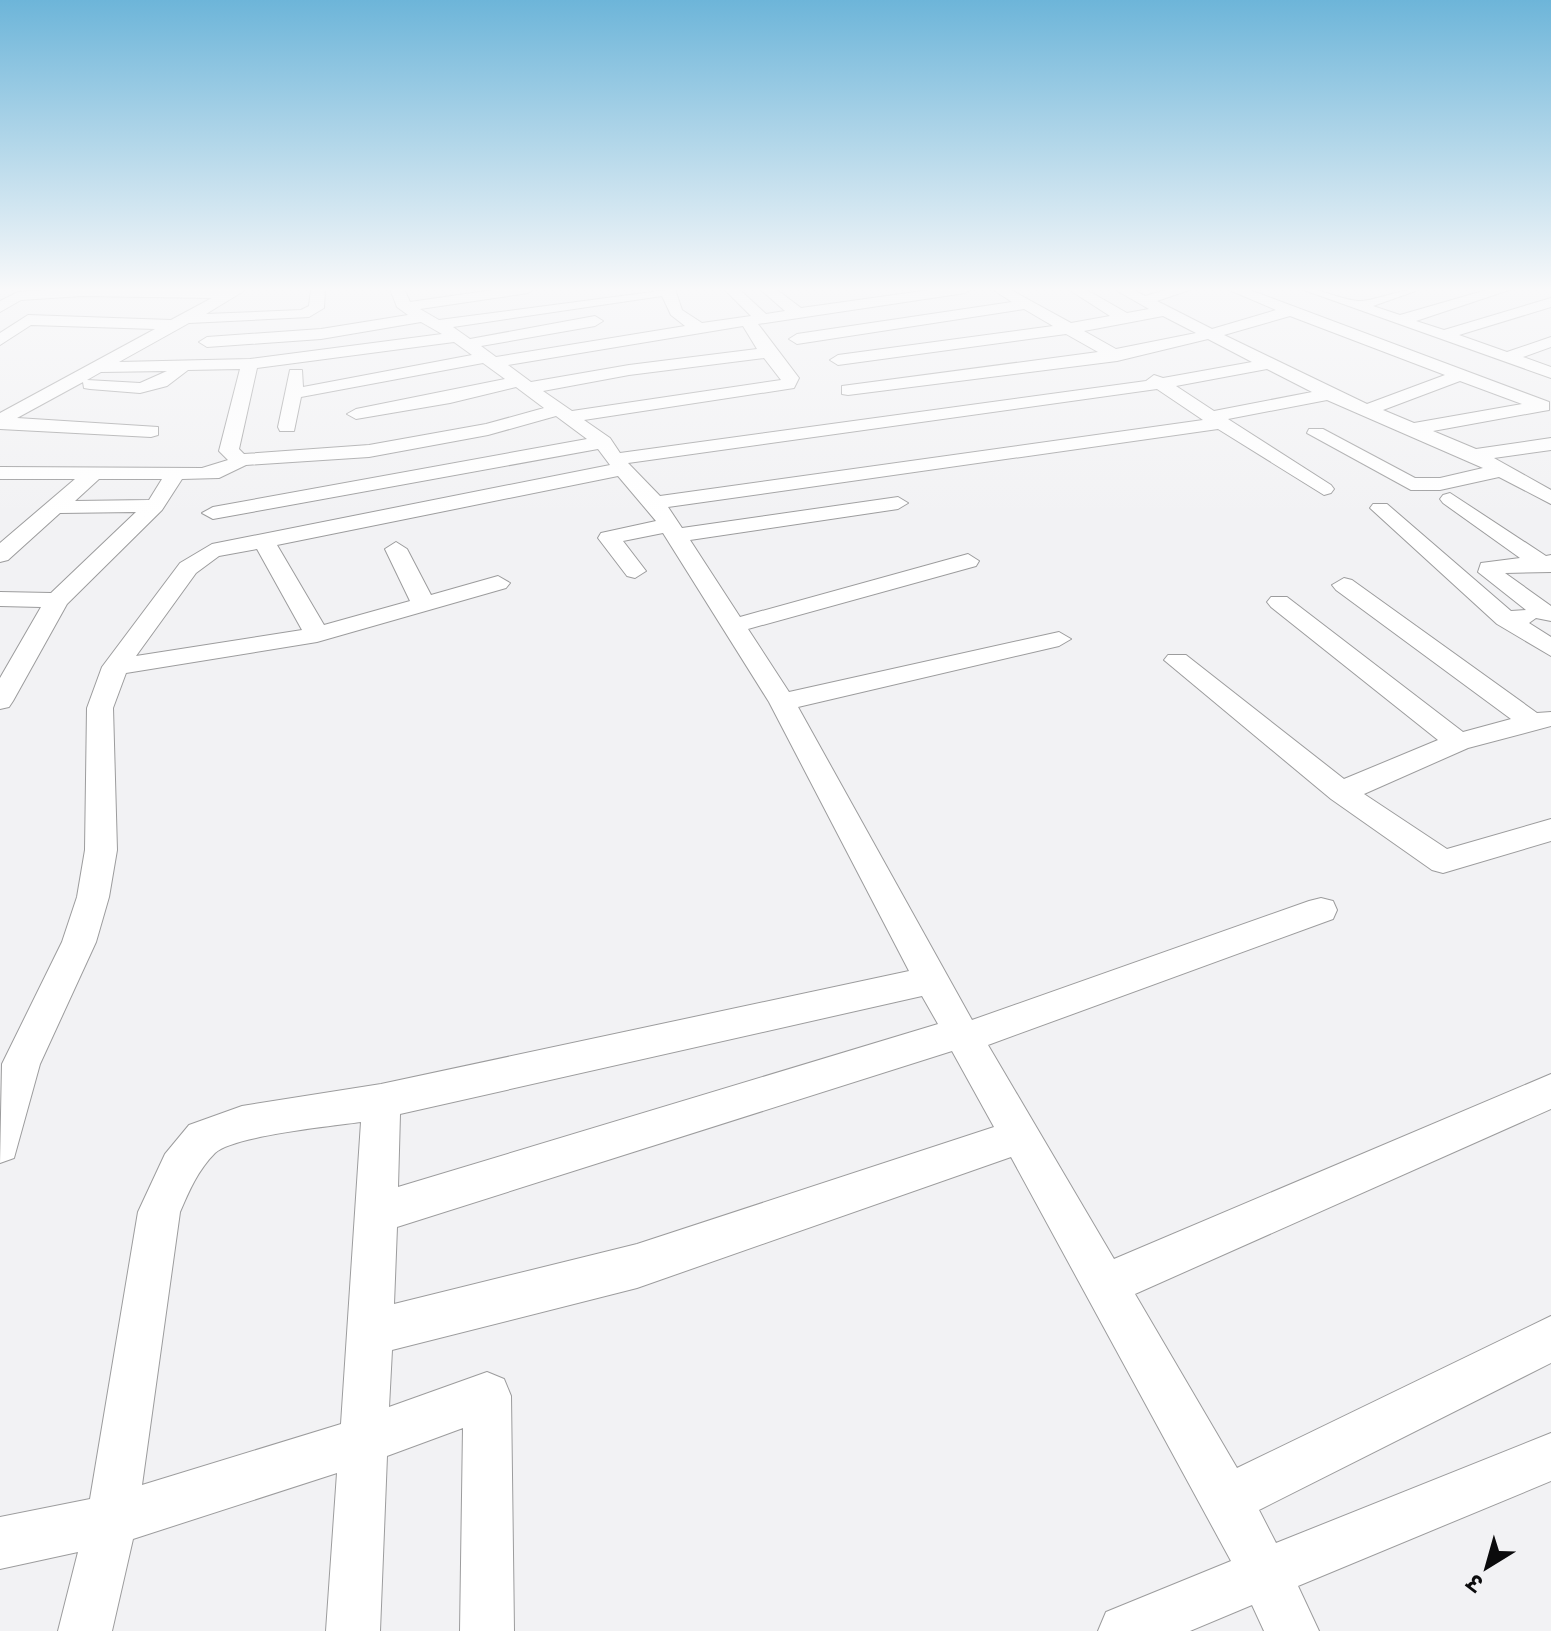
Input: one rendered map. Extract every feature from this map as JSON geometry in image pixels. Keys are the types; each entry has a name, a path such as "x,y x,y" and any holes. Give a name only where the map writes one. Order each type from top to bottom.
{"street":[{"path":"0,421 105,365"},
{"path":"102,367 213,365"},
{"path":"250,365 229,451 240,460 369,451 562,414 788,384 790,378 779,365"},
{"path":"287,427 298,365"},
{"path":"291,394 365,365"},
{"path":"495,365 614,457 655,503 782,702 931,980 1227,1499 1292,1631"},
{"path":"369,451 354,406 450,398 669,365"},
{"path":"944,365 1049,446"},
{"path":"848,390 1031,365"},
{"path":"1130,365 1324,489"},
{"path":"213,513 614,457 1005,410 1162,386 1262,365"},
{"path":"1269,365 1329,394 1474,455 1551,498"},
{"path":"1434,365 1547,405"},
{"path":"1529,365 1551,373"},
{"path":"72,382 149,388 167,382 183,366"},
{"path":"1367,410 1459,375"},
{"path":"655,503 907,470 1216,420 1329,394"},
{"path":"0,402 27,405"},
{"path":"1409,429 1547,405"},
{"path":"0,421 151,431"},
{"path":"864,426 907,470"},
{"path":"1316,433 1411,484 1440,484 1503,470"},
{"path":"1474,455 1551,444"},
{"path":"0,1145 21,1064 79,942 93,897 101,850 100,708 115,667 188,568 212,551 614,457"},
{"path":"6,478 94,473 215,473 234,468 240,460"},
{"path":"0,555 94,473"},
{"path":"0,701 57,600 155,506 176,473"},
{"path":"1450,499 1548,565"},
{"path":"635,571 609,538 898,503"},
{"path":"56,507 155,506"},
{"path":"1380,508 1506,619 1551,648"},
{"path":"263,540 317,635"},
{"path":"396,549 424,605"},
{"path":"733,626 968,561"},
{"path":"1548,565 1506,564 1489,568 1489,572 1549,614"},
{"path":"115,667 317,635 498,583"},
{"path":"1344,585 1542,720"},
{"path":"0,599 57,600"},
{"path":"1279,602 1458,742"},
{"path":"1506,619 1549,614"},
{"path":"782,702 1059,639"},
{"path":"1177,660 1341,792 1443,862 1551,830"},
{"path":"1341,792 1458,742 1542,720"},
{"path":"377,1213 962,1035 1321,910"},
{"path":"85,1631 112,1520 159,1212 179,1167 203,1138 242,1124 381,1101 931,980"},
{"path":"1103,1286 1551,1091"},
{"path":"353,1631 363,1441 373,1332 381,1101"},
{"path":"373,1332 637,1266 1020,1136"},
{"path":"1227,1499 1551,1339"},
{"path":"0,1543 112,1520 363,1441 487,1396 487,1631"},
{"path":"1125,1631 1551,1457"}]}
